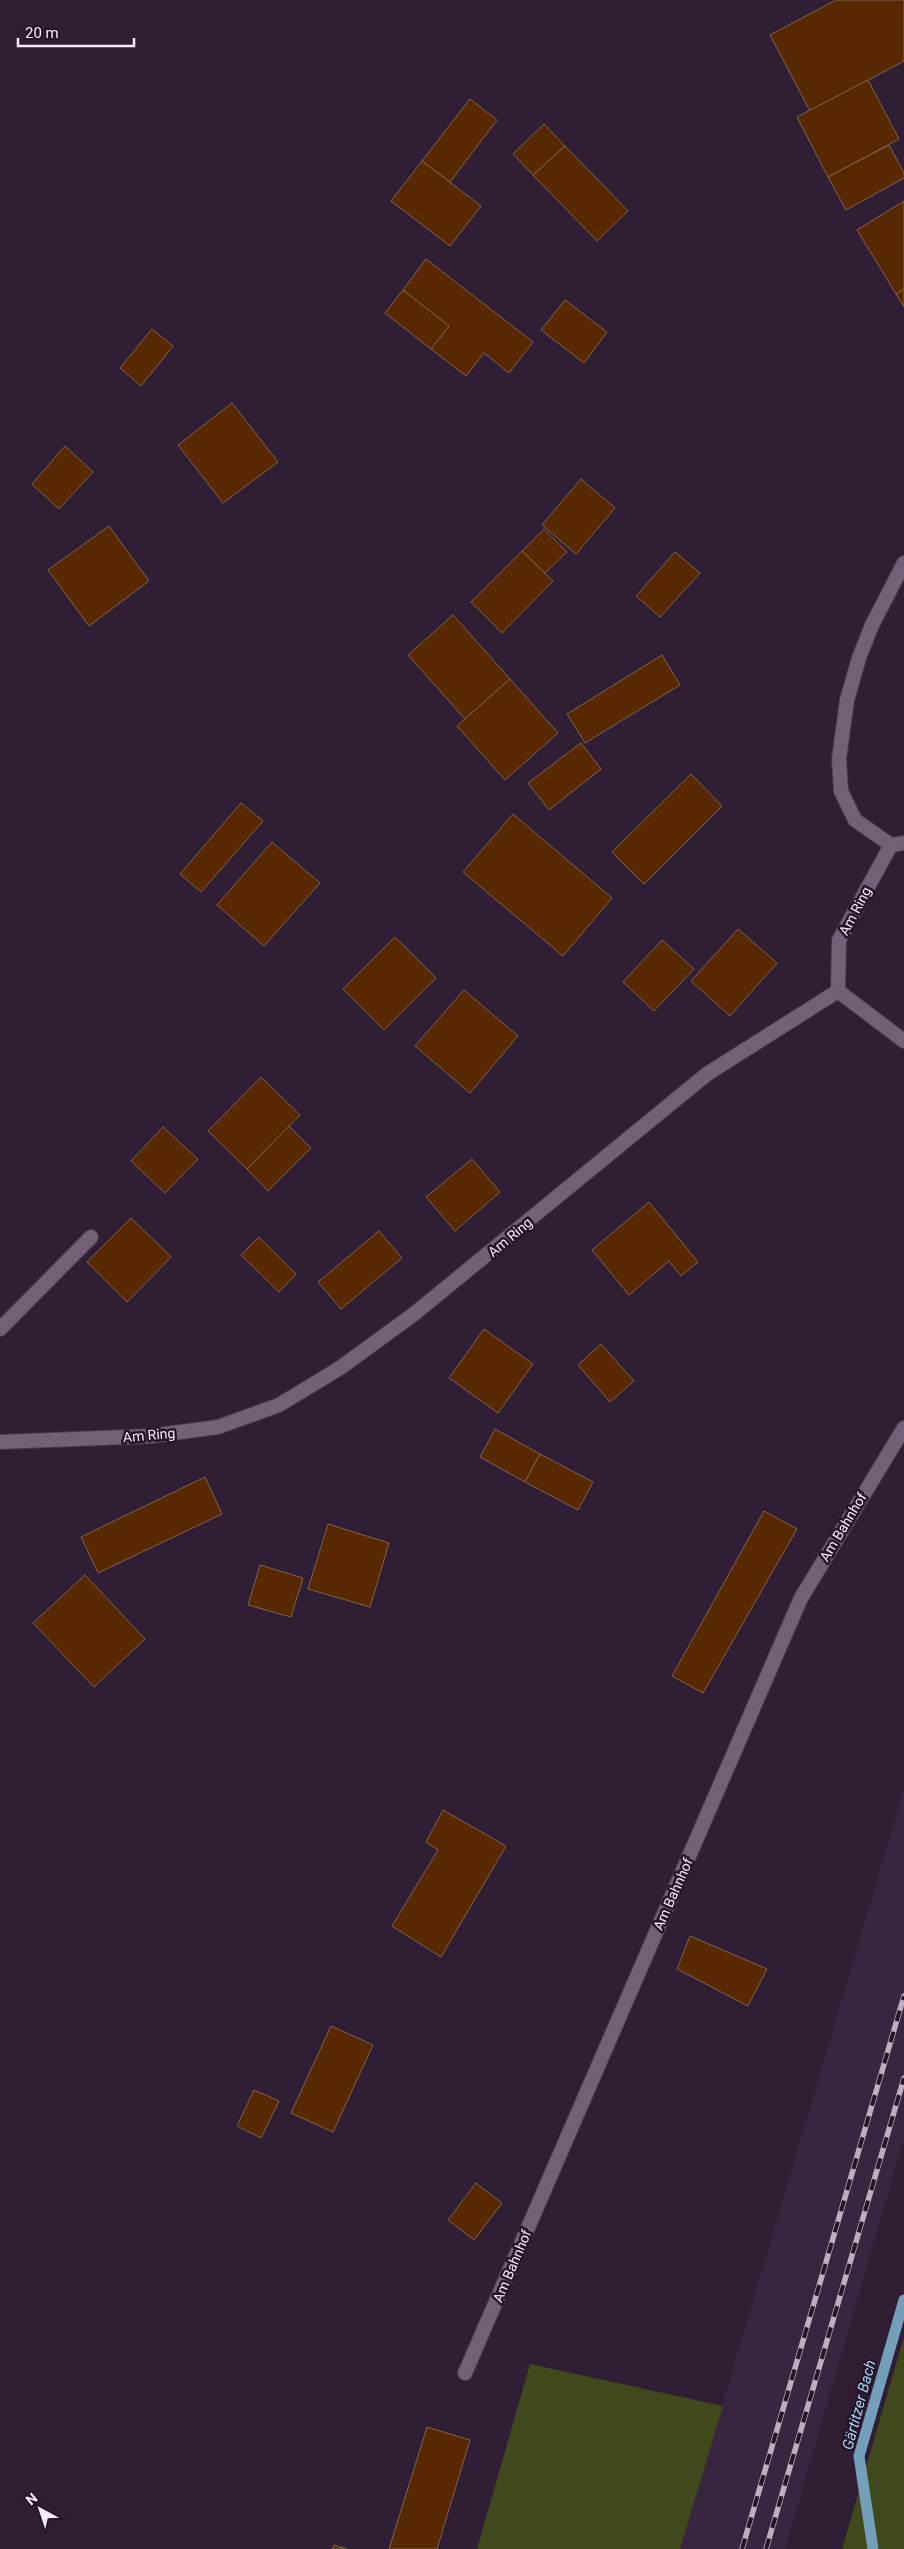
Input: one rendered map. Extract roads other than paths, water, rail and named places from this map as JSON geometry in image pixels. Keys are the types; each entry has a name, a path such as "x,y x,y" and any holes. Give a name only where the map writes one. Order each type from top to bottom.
{"street":[{"name":"Am Ring","path":"0,1442 151,1436 218,1427 279,1405 340,1368 414,1314 707,1074 838,991 840,940 897,844 855,820 841,790 839,758 847,700 859,658 872,625 904,563"},
{"path":"838,991 904,1042"},
{"path":"0,1329 91,1237"},
{"name":"Am Bahnhof","path":"466,2373 801,1598 904,1428"}],"waterway":[{"name":"Gärtitzer Bach","path":"873,2549 859,2456 904,2300"}],"railway":[{"path":"742,2549 904,1996"},
{"path":"766,2549 904,2078"}]}
